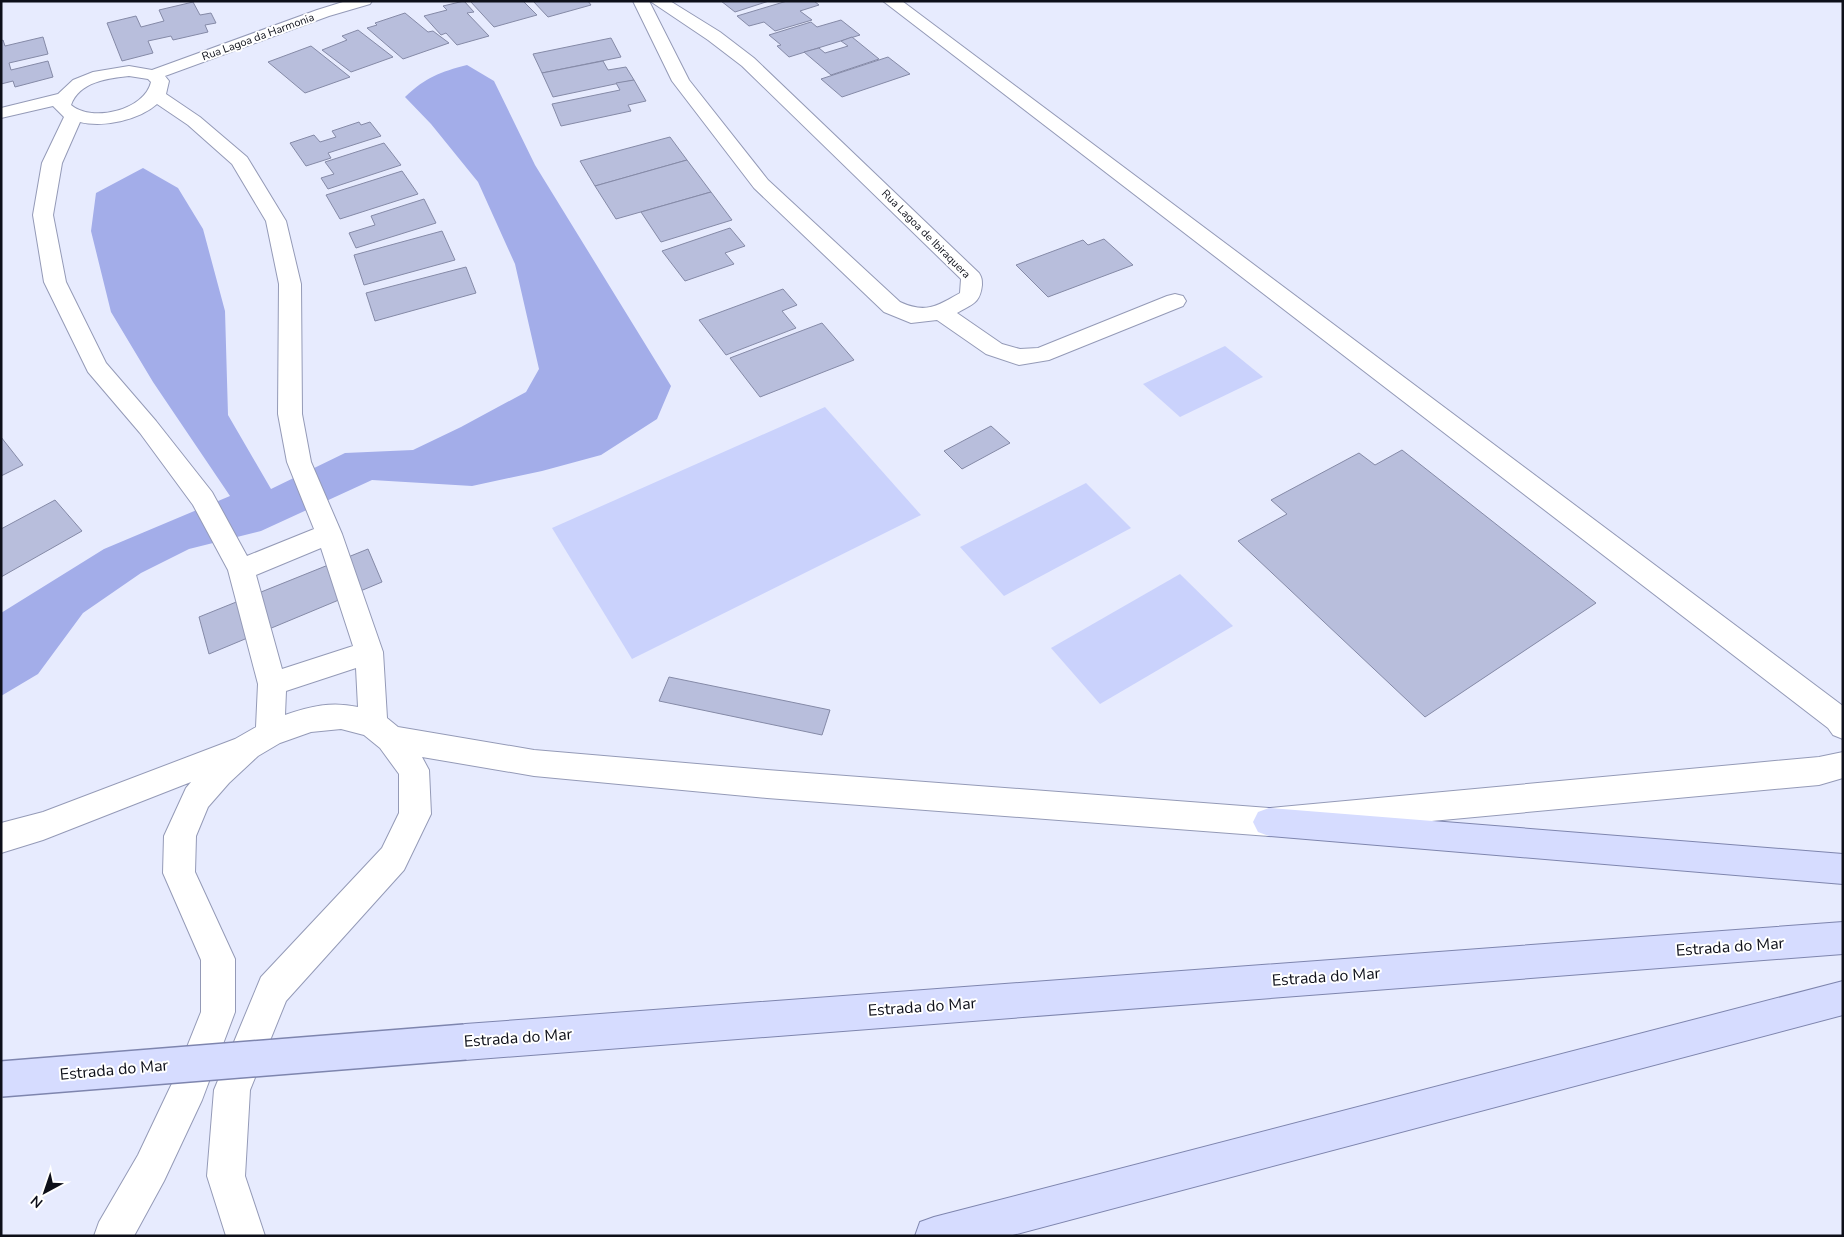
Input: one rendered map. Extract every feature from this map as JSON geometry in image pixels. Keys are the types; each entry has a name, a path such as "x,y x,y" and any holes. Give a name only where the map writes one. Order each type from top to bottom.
{"main road":[{"path":"1269,822 1843,869"},
{"name":"Estrada do Mar","path":"1,1079 1843,938"},
{"path":"934,1236 1843,998"}],"street":[{"name":"Rua Lagoa da Harmonia","path":"68,107 87,118 119,115 140,106 155,85 318,7 364,1"},
{"name":"Rua Lagoa de Ibiraquera","path":"641,1 681,81 761,184 892,307 911,316 941,313 970,296 972,278 748,62 714,36 658,1"},
{"path":"891,1 1838,719 1843,726"},
{"path":"113,1236 150,1168 189,1087 218,1012 218,959 179,873 180,836 197,798 218,772 258,740 272,684 241,570 228,544 203,499 148,427 96,367 55,282 43,215 52,163 68,107 70,90 96,77 128,71 155,85 240,161 276,221 290,284 290,414 299,462 324,524 369,652 382,732 414,770 415,814 393,859 273,989 232,1090 226,1176 246,1236"},
{"path":"1,113 68,107"},
{"path":"941,313 994,349 1019,357 1041,355 1175,301"},
{"path":"241,570 324,524"},
{"path":"272,684 369,652"},
{"path":"1,838 43,826 310,719 341,716 382,732 534,763 767,784 1269,822 1819,771 1843,765"}],"shaded area":[{"path":"467,65 494,81 535,165 671,386 657,419 601,455 542,471 472,486 372,480 261,531 189,549 141,573 83,613 38,674 1,696 1,613 104,549 230,496 153,382 111,312 91,231 96,193 143,168 178,188 203,229 225,311 228,415 271,489 345,453 413,450 526,392 539,369 515,264 478,182 431,124 405,97 434,76"},
{"path":"1225,346 1263,377 1180,417 1143,384"},
{"path":"825,407 921,515 632,659 552,528"},
{"path":"1086,483 1131,528 1004,596 960,547"},
{"path":"1180,574 1233,626 1100,704 1051,648"}],"building":[{"path":"464,1 474,12 467,13 489,36 457,45 446,33 441,35 424,16 447,10 443,6"},
{"path":"470,1 523,1 537,15 494,27"},
{"path":"533,1 588,1 591,5 548,17"},
{"path":"721,1 769,1 735,12"},
{"path":"787,1 814,1 819,5 800,11 812,20 775,31 764,22 749,26 737,16"},
{"path":"193,2 200,15 211,13 216,23 205,25 208,32 173,40 171,36 148,41 153,53 122,61 107,23 136,16 141,27 164,21 159,10"},
{"path":"405,13 428,32 433,31 449,43 403,59 367,28 377,25 375,23"},
{"path":"841,20 860,35 789,57 777,46 781,45 769,35 811,22 817,27"},
{"path":"358,30 393,57 351,72 322,50 347,40 342,36"},
{"path":"43,37 48,54 9,63 11,70 48,61 53,77 15,87 13,81 1,84 1,41 3,40 5,46"},
{"path":"852,37 879,59 831,75 804,52 819,48 825,53 848,46 841,41"},
{"path":"611,38 621,57 542,73 533,54"},
{"path":"311,46 350,77 305,93 268,62"},
{"path":"888,57 910,74 842,97 821,79"},
{"path":"603,61 608,70 626,67 634,80 553,97 542,73"},
{"path":"634,80 646,101 628,105 631,111 561,126 552,104 620,90 616,83"},
{"path":"359,122 361,125 370,122 381,136 328,153 331,158 306,166 290,143 314,135 320,142 336,137 332,131"},
{"path":"670,137 687,160 595,186 580,161"},
{"path":"384,143 401,165 328,189 321,178 334,174 325,162"},
{"path":"687,160 711,192 616,219 595,186"},
{"path":"402,171 418,194 340,219 326,195"},
{"path":"711,192 732,220 661,242 641,212"},
{"path":"424,199 436,223 356,248 349,233 375,225 371,216"},
{"path":"730,228 745,246 725,253 734,264 685,281 662,251"},
{"path":"442,231 455,260 364,285 354,255"},
{"path":"1104,239 1133,265 1048,297 1016,265 1083,240 1088,245"},
{"path":"466,267 476,293 375,321 366,293"},
{"path":"783,289 797,305 782,311 796,328 726,355 699,320"},
{"path":"822,323 854,360 760,397 730,358"},
{"path":"991,426 1010,443 962,469 944,451"},
{"path":"1,437 23,465 1,476"},
{"path":"1402,450 1596,603 1425,717 1238,541 1287,514 1271,500 1359,453 1375,465"},
{"path":"55,500 82,531 1,577 1,529"},
{"path":"368,549 382,582 209,654 199,617"},
{"path":"669,677 830,710 822,735 659,701"}]}
